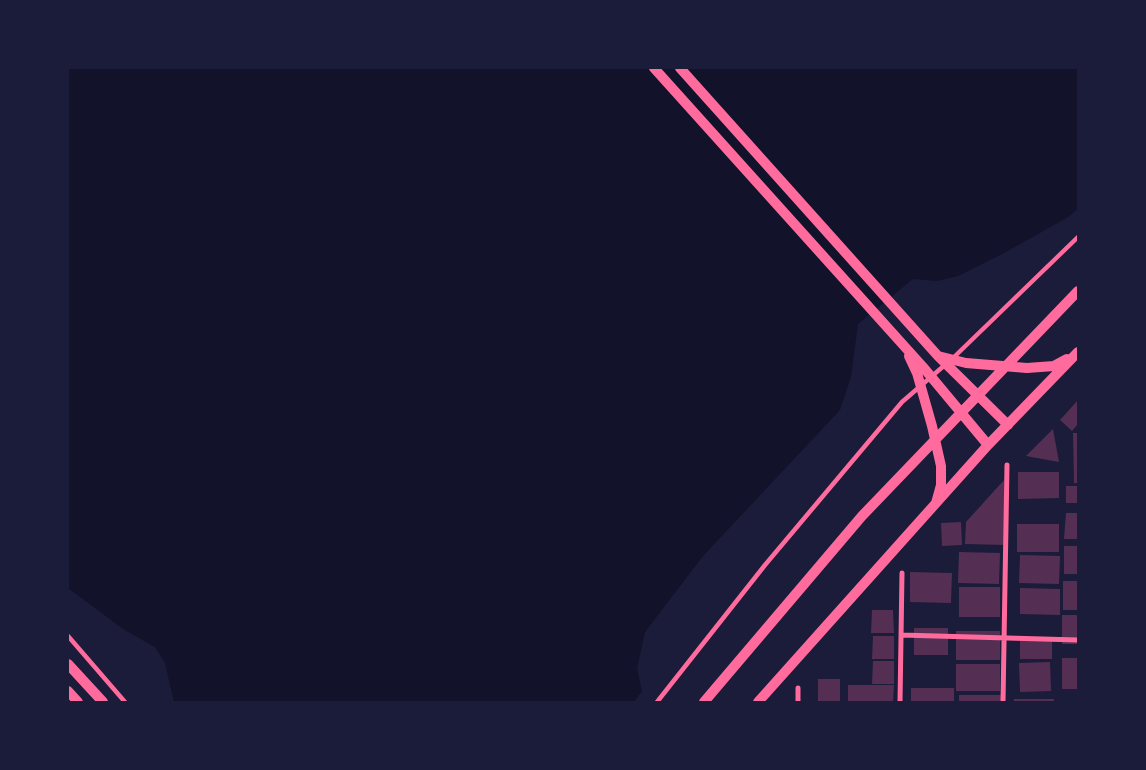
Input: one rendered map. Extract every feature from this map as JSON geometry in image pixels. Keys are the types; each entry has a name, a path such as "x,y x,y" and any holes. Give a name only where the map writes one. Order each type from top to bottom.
{"main road":[{"path":"654,68 932,377 988,445"},
{"path":"680,68 921,338 938,356 949,362 1008,425"},
{"path":"704,702 862,516 1078,291"},
{"path":"905,348 921,386 941,466 941,486 935,506"},
{"path":"949,362 1044,368 1062,362 1078,351"},
{"path":"758,702 988,445 1078,351"},
{"path":"68,664 103,702"},
{"path":"68,691 78,702"}],"street":[{"path":"657,702 765,565 902,402 949,362 1078,237"},
{"path":"1003,702 1007,464"},
{"path":"900,702 902,573"},
{"path":"901,635 1078,640"},
{"path":"68,636 125,702"},
{"path":"798,688 798,702"}],"shaded area":[{"path":"68,68 1078,68 1078,209 1068,217 1006,252 958,276 937,281 913,279 858,324 851,377 840,410 703,556 645,632 637,669 642,691 634,702 174,702 165,663 155,647 123,629 68,588"}],"building":[{"path":"1078,400 1078,424 1072,431 1060,420"},
{"path":"1053,429 1059,462 1026,456"},
{"path":"1073,433 1078,433 1078,483 1074,483"},
{"path":"1018,472 1059,472 1059,498 1018,499"},
{"path":"1004,480 1006,545 965,544 966,522"},
{"path":"1066,486 1078,486 1078,503 1066,503"},
{"path":"1066,513 1078,513 1078,539 1064,539"},
{"path":"961,522 962,545 942,546 941,523"},
{"path":"1017,524 1059,524 1059,552 1017,552"},
{"path":"1064,546 1078,546 1078,574 1064,574"},
{"path":"959,552 1000,553 999,584 958,583"},
{"path":"1020,555 1060,556 1059,584 1019,583"},
{"path":"910,572 952,573 951,603 910,602"},
{"path":"1063,581 1078,581 1078,610 1063,610"},
{"path":"959,587 1000,587 1000,617 959,617"},
{"path":"1020,588 1060,589 1060,615 1020,614"},
{"path":"872,610 893,610 894,633 871,633"},
{"path":"1062,615 1078,615 1078,644 1062,644"},
{"path":"914,628 948,628 948,655 914,655"},
{"path":"956,631 1000,631 1000,660 956,660"},
{"path":"873,636 894,636 894,659 872,659"},
{"path":"1020,637 1052,637 1052,659 1020,659"},
{"path":"1062,658 1078,658 1078,689 1062,689"},
{"path":"873,661 894,661 894,684 872,684"},
{"path":"1050,662 1051,691 1020,692 1019,663"},
{"path":"956,664 1000,664 1000,691 956,691"},
{"path":"818,679 840,679 840,702 818,702"},
{"path":"848,685 894,685 893,702 848,702"},
{"path":"911,688 954,688 954,702 911,702"},
{"path":"959,695 1002,695 1002,702 959,702"},
{"path":"1014,699 1054,699 1054,702 1014,702"}]}
